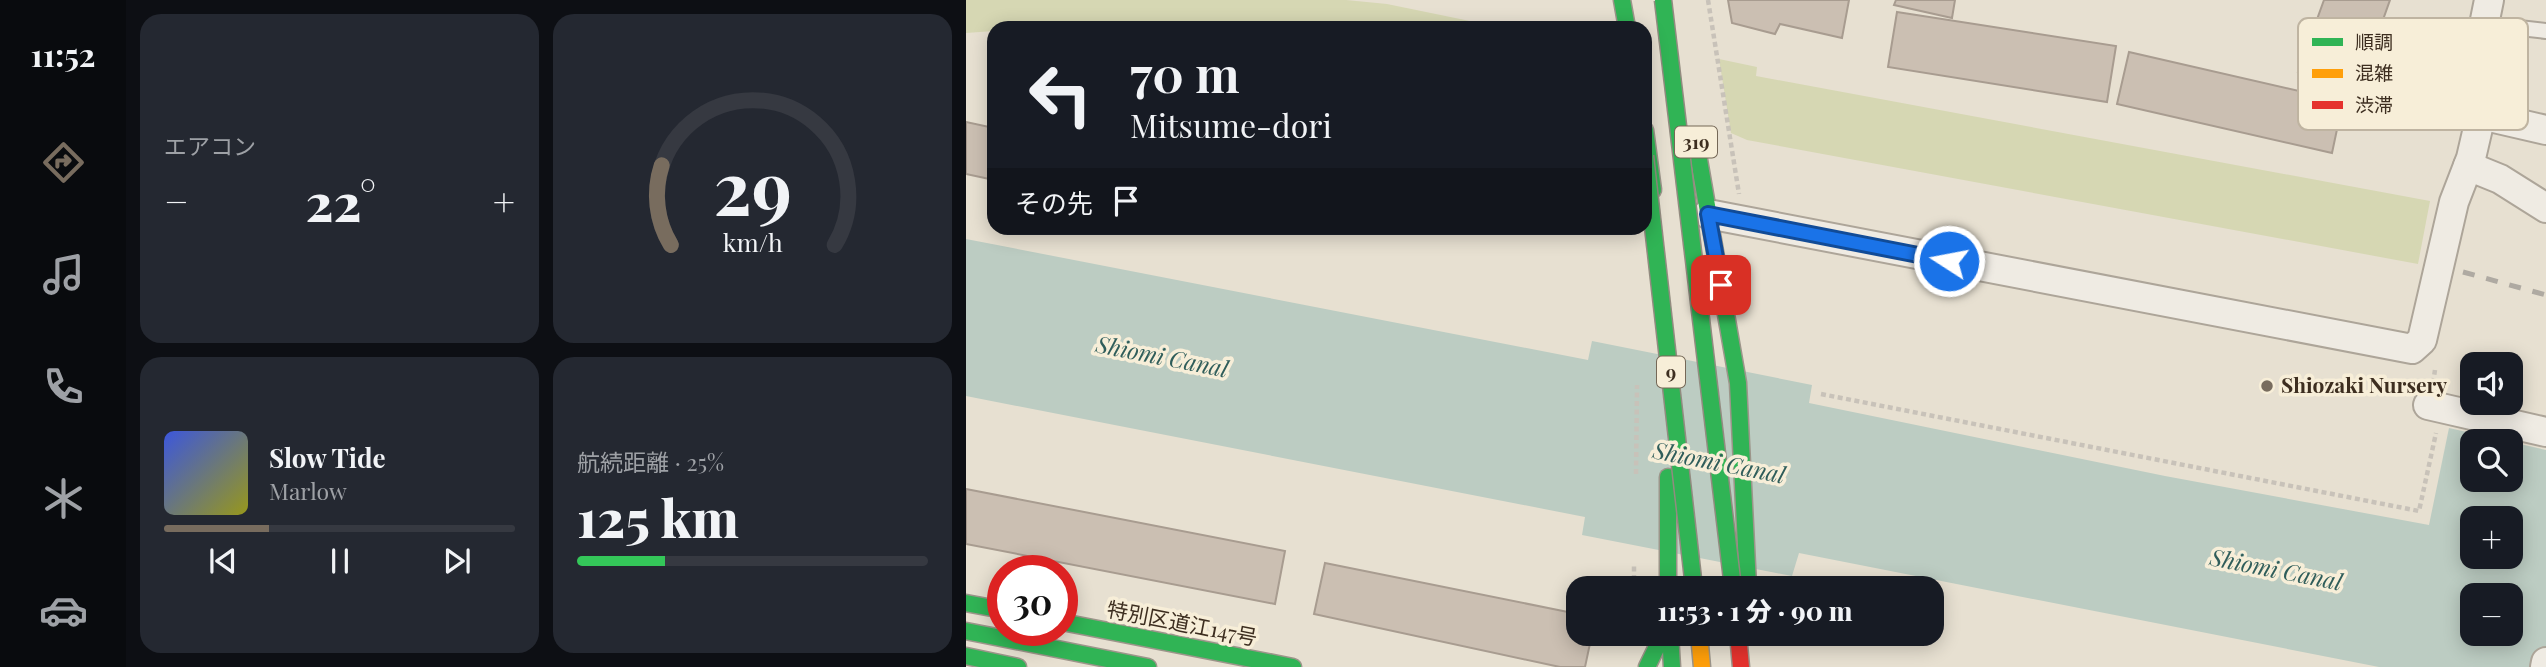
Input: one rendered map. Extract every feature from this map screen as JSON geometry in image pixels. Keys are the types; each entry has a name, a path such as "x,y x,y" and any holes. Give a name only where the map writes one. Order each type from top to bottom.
{"main road":[{"path":"1624,0 1628,21"},
{"name":"9","path":"1662,0 1732,576"},
{"name":"319","path":"1672,0 1721,285 1741,421 1747,576"},
{"name":"319","path":"1652,189 1667,314 1668,576"},
{"name":"9","path":"1652,218 1693,576"},
{"path":"966,603 987,607"},
{"name":"特別区道江147号","path":"1078,625 1293,667"},
{"path":"966,631 1148,667"},
{"path":"1647,667 1657,646"},
{"path":"1671,646 1672,667"},
{"path":"1700,646 1702,667"},
{"path":"1739,646 1741,667"},
{"path":"1749,667 1750,646"},
{"path":"966,656 1018,667"}],"street":[{"path":"2528,126 2546,130"},
{"path":"1708,214 2412,349 2422,340 2454,202 2468,166 2477,130"},
{"path":"2468,166 2492,174 2546,208"},
{"path":"2435,407 2546,432"},
{"path":"2545,667 2546,662"}],"lane":[{"path":"2487,12 2506,18"},
{"path":"2528,25 2546,31"}],"path":[{"path":"1708,0 1739,194"},
{"path":"1636,486 1638,379"},
{"path":"1821,394 2419,511 2435,407"},
{"path":"1634,553 1634,576"}],"green space":[{"path":"966,0 1346,0 1387,4 1470,21 987,21 987,32 966,33"},
{"path":"1719,59 1757,67 1756,76 2430,201 2418,264 1747,140 1731,133"}],"water":[{"name":"Shiomi Canal","path":"966,239 1588,360 1592,341 1812,385 1809,403 2165,476 2429,525 2449,428 2460,431 2460,492 2523,492 2523,445 2546,450 2546,667 2379,667 1944,582 1944,576 1916,576 1799,553 1792,576 1582,535 1585,517 966,396"}],"building":[{"path":"1728,0 1849,0 1842,38 1780,24 1775,34 1732,23"},
{"path":"1896,0 1955,0 1952,18 1894,5"},
{"path":"2324,0 2390,0 2384,18 2318,18"},
{"path":"1897,12 2116,46 2107,102 1888,67"},
{"path":"2129,52 2298,91 2298,130 2337,130 2332,153 2117,104"},
{"path":"966,122 987,126 987,178 966,174"},
{"path":"966,489 1285,551 1275,604 1078,566 1078,555 1023,555 966,544"},
{"path":"1325,563 1566,612 1566,646 1589,646 1585,667 1560,667 1314,614"}],"railway":[{"path":"2463,272 2546,295"}],"traffic: fast":[{"path":"1622,0 1626,21"},
{"path":"1663,0 1732,576"},
{"path":"1699,160 1738,383 1748,576"},
{"path":"1652,182 1653,190"},
{"path":"1652,218 1693,576"},
{"path":"1668,477 1668,576"},
{"path":"966,603 987,607"},
{"path":"1078,625 1293,667"},
{"path":"966,631 1148,667"},
{"path":"1647,667 1657,646"},
{"path":"1671,646 1672,667"},
{"path":"966,656 1018,667"}],"traffic: slow":[{"path":"1700,646 1702,667"}],"traffic: jam":[{"path":"1739,646 1741,667"}],"place":[{"name":"Shiozaki Nursery","path":"2267,386"}],"route":[{"path":"1721,285 1708,214 1949,261"}]}
